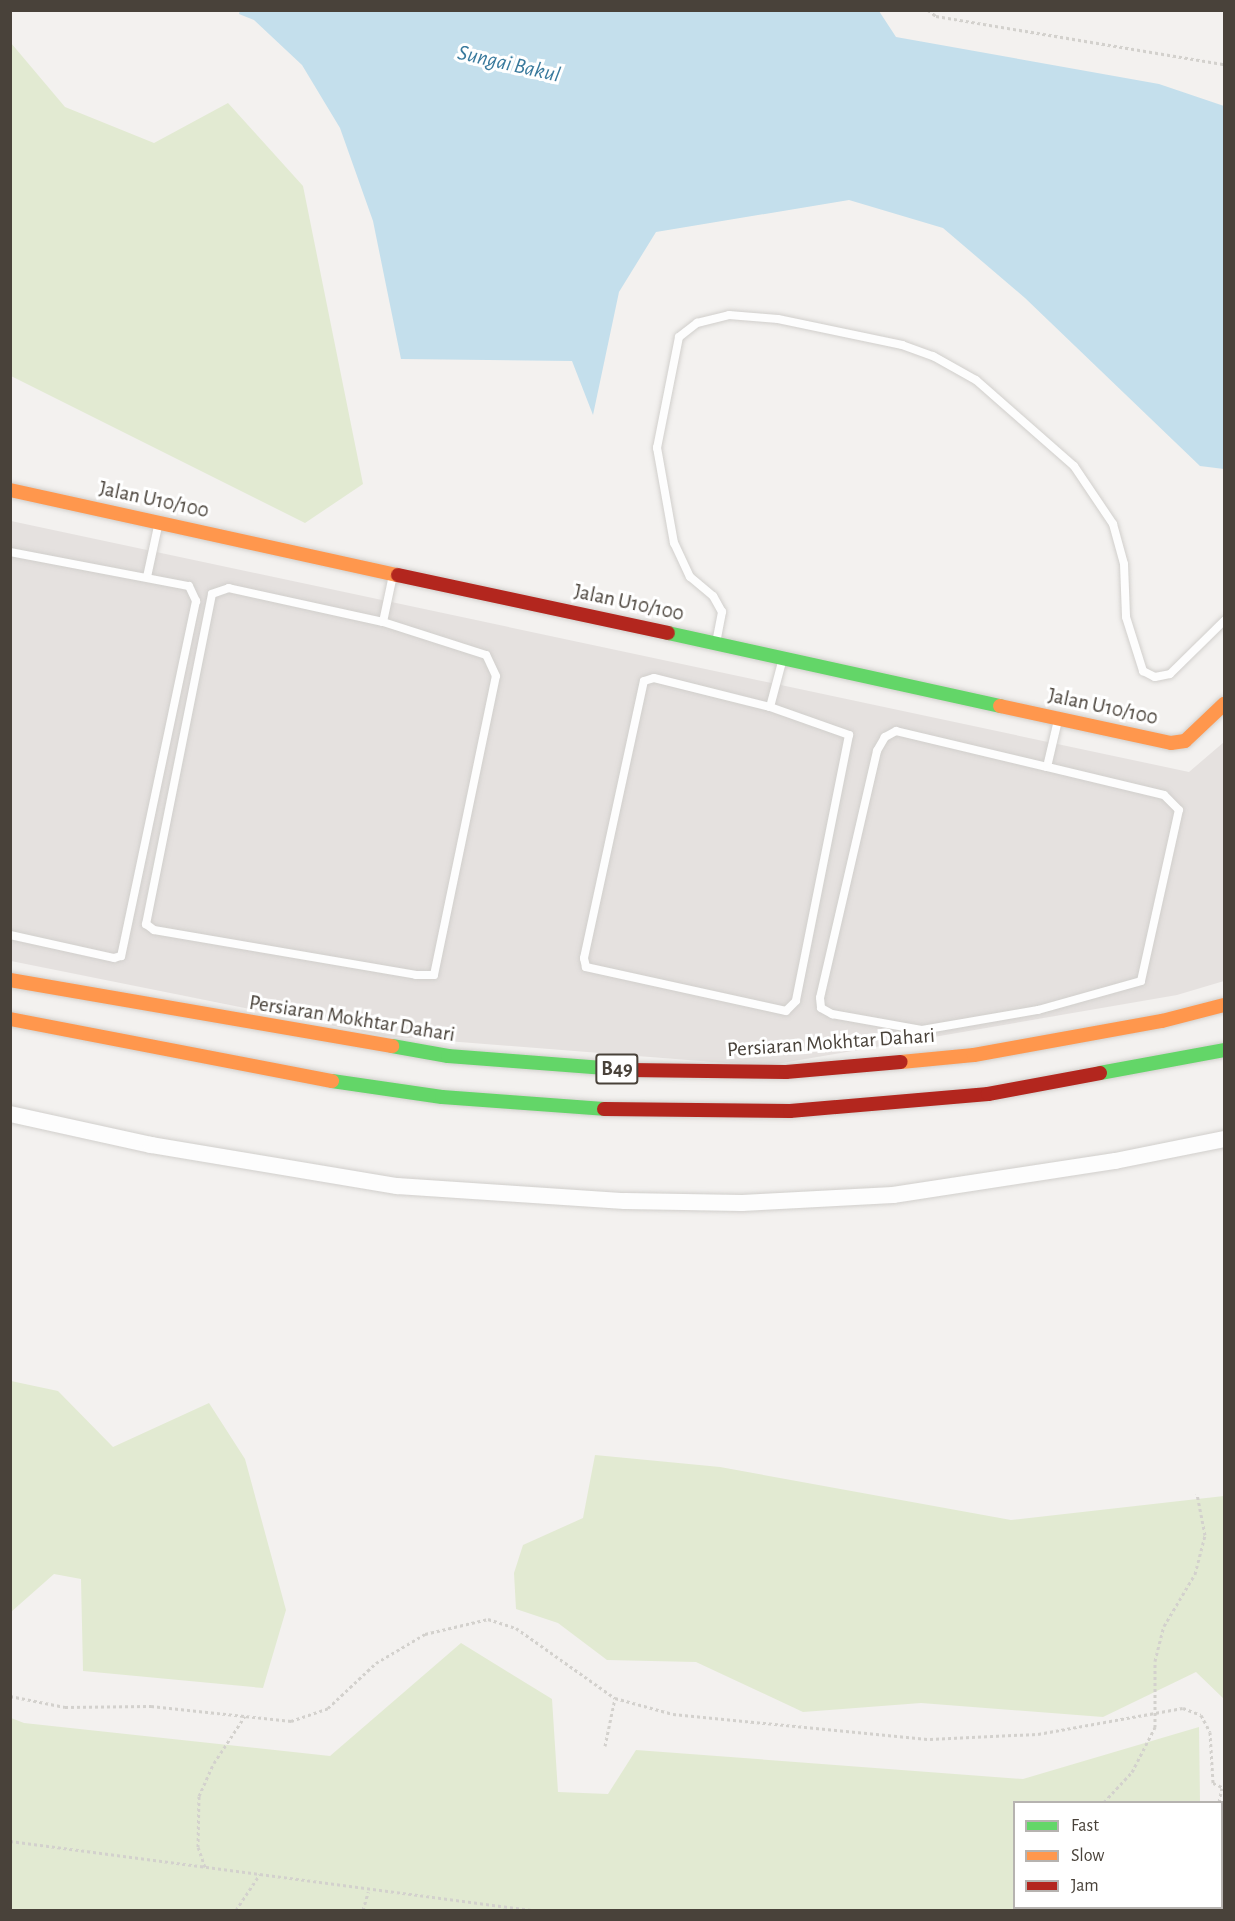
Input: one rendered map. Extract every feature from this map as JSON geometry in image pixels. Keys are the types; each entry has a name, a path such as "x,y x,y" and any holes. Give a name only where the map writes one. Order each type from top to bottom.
{"main road":[{"name":"Jalan U10/100","path":"10,490 1171,743 1185,741 1224,704"},
{"name":"Persiaran Mokhtar Dahari","path":"10,980 448,1056 643,1071 786,1072 974,1055 1162,1021 1224,1005"},
{"name":"B49","path":"10,1018 278,1072 442,1097 637,1111 790,1112 988,1094 1224,1050"}],"street":[{"path":"10,1114 151,1145 397,1186 625,1201 742,1203 893,1195 1115,1161 1224,1138"}],"lane":[{"path":"716,644 722,612 713,596 690,577 674,543 657,448 680,337 697,322 729,315 778,319 902,345 933,356 976,380 1074,466 1113,524 1124,564 1126,616 1143,671 1155,677 1170,674 1224,621"},
{"path":"147,577 159,522"},
{"path":"10,552 189,586 196,601 121,956 114,958 10,935"},
{"path":"383,622 393,573"},
{"path":"229,588 383,622 486,655 496,676 434,975 416,975 154,930 146,924 212,594 229,588"},
{"path":"770,707 783,658"},
{"path":"654,678 770,707 845,730 850,740 792,1007 786,1011 586,968 584,958 644,681 654,678"},
{"path":"1047,767 1058,720"},
{"path":"896,731 1047,767 1164,795 1179,810 1141,981 1038,1010 922,1030 832,1014 821,1008 820,998 877,750 885,737 896,731"}],"path":[{"path":"928,10 936,16 1224,64"},
{"path":"1106,1801 1132,1772 1155,1727 1155,1662 1164,1626 1195,1574 1205,1535 1197,1494"},
{"path":"10,1696 65,1707 151,1706 291,1721 328,1708 376,1663 425,1634 488,1618 516,1628 615,1698 673,1714 930,1739 1038,1734 1156,1710 1183,1708 1201,1715 1210,1732 1213,1783 1223,1788"},
{"path":"605,1746 615,1698"},
{"path":"205,1867 198,1847 199,1796 213,1763 245,1716"},
{"path":"10,1841 260,1874 368,1891 531,1911"},
{"path":"236,1911 260,1874"},
{"path":"363,1911 368,1891"}],"shaded area":[{"path":"11,521 1189,772 1224,742 1224,981 1177,995 765,1066 384,1036 11,961"}],"green space":[{"path":"11,43 65,107 154,143 228,103 303,186 363,484 305,523 11,376"},
{"path":"11,1381 58,1391 113,1447 209,1403 245,1459 286,1610 263,1688 83,1671 81,1579 54,1574 11,1612"},
{"path":"595,1455 720,1467 1011,1520 1224,1496 1224,1699 1196,1672 1103,1717 921,1703 803,1712 696,1662 607,1660 558,1623 516,1609 514,1573 523,1545 583,1518"},
{"path":"461,1643 552,1699 558,1792 608,1794 636,1750 1023,1779 1199,1727 1200,1801 1013,1801 1013,1909 1223,1909 1223,1894 1224,1910 11,1910 11,1718 24,1723 330,1756"}],"water":[{"name":"Sungai Bakul","path":"240,10 879,11 896,37 1159,84 1224,106 1224,469 1200,466 1025,298 943,228 849,200 656,232 619,292 593,415 572,361 401,359 373,221 340,128 302,65 254,20 239,14"}],"traffic: fast":[{"path":"668,633 1000,706"},
{"path":"392,1046 448,1056 628,1070"},
{"path":"1100,1073 1224,1050"},
{"path":"332,1081 442,1097 604,1109"}],"traffic: slow":[{"path":"10,490 398,575"},
{"path":"1000,706 1171,743 1185,741 1224,704"},
{"path":"10,980 392,1046"},
{"path":"901,1062 974,1055 1162,1021 1224,1005"},
{"path":"10,1019 332,1081"}],"traffic: jam":[{"path":"398,575 668,633"},
{"path":"628,1070 786,1072 901,1062"},
{"path":"604,1109 790,1111 988,1094 1100,1073"}]}
